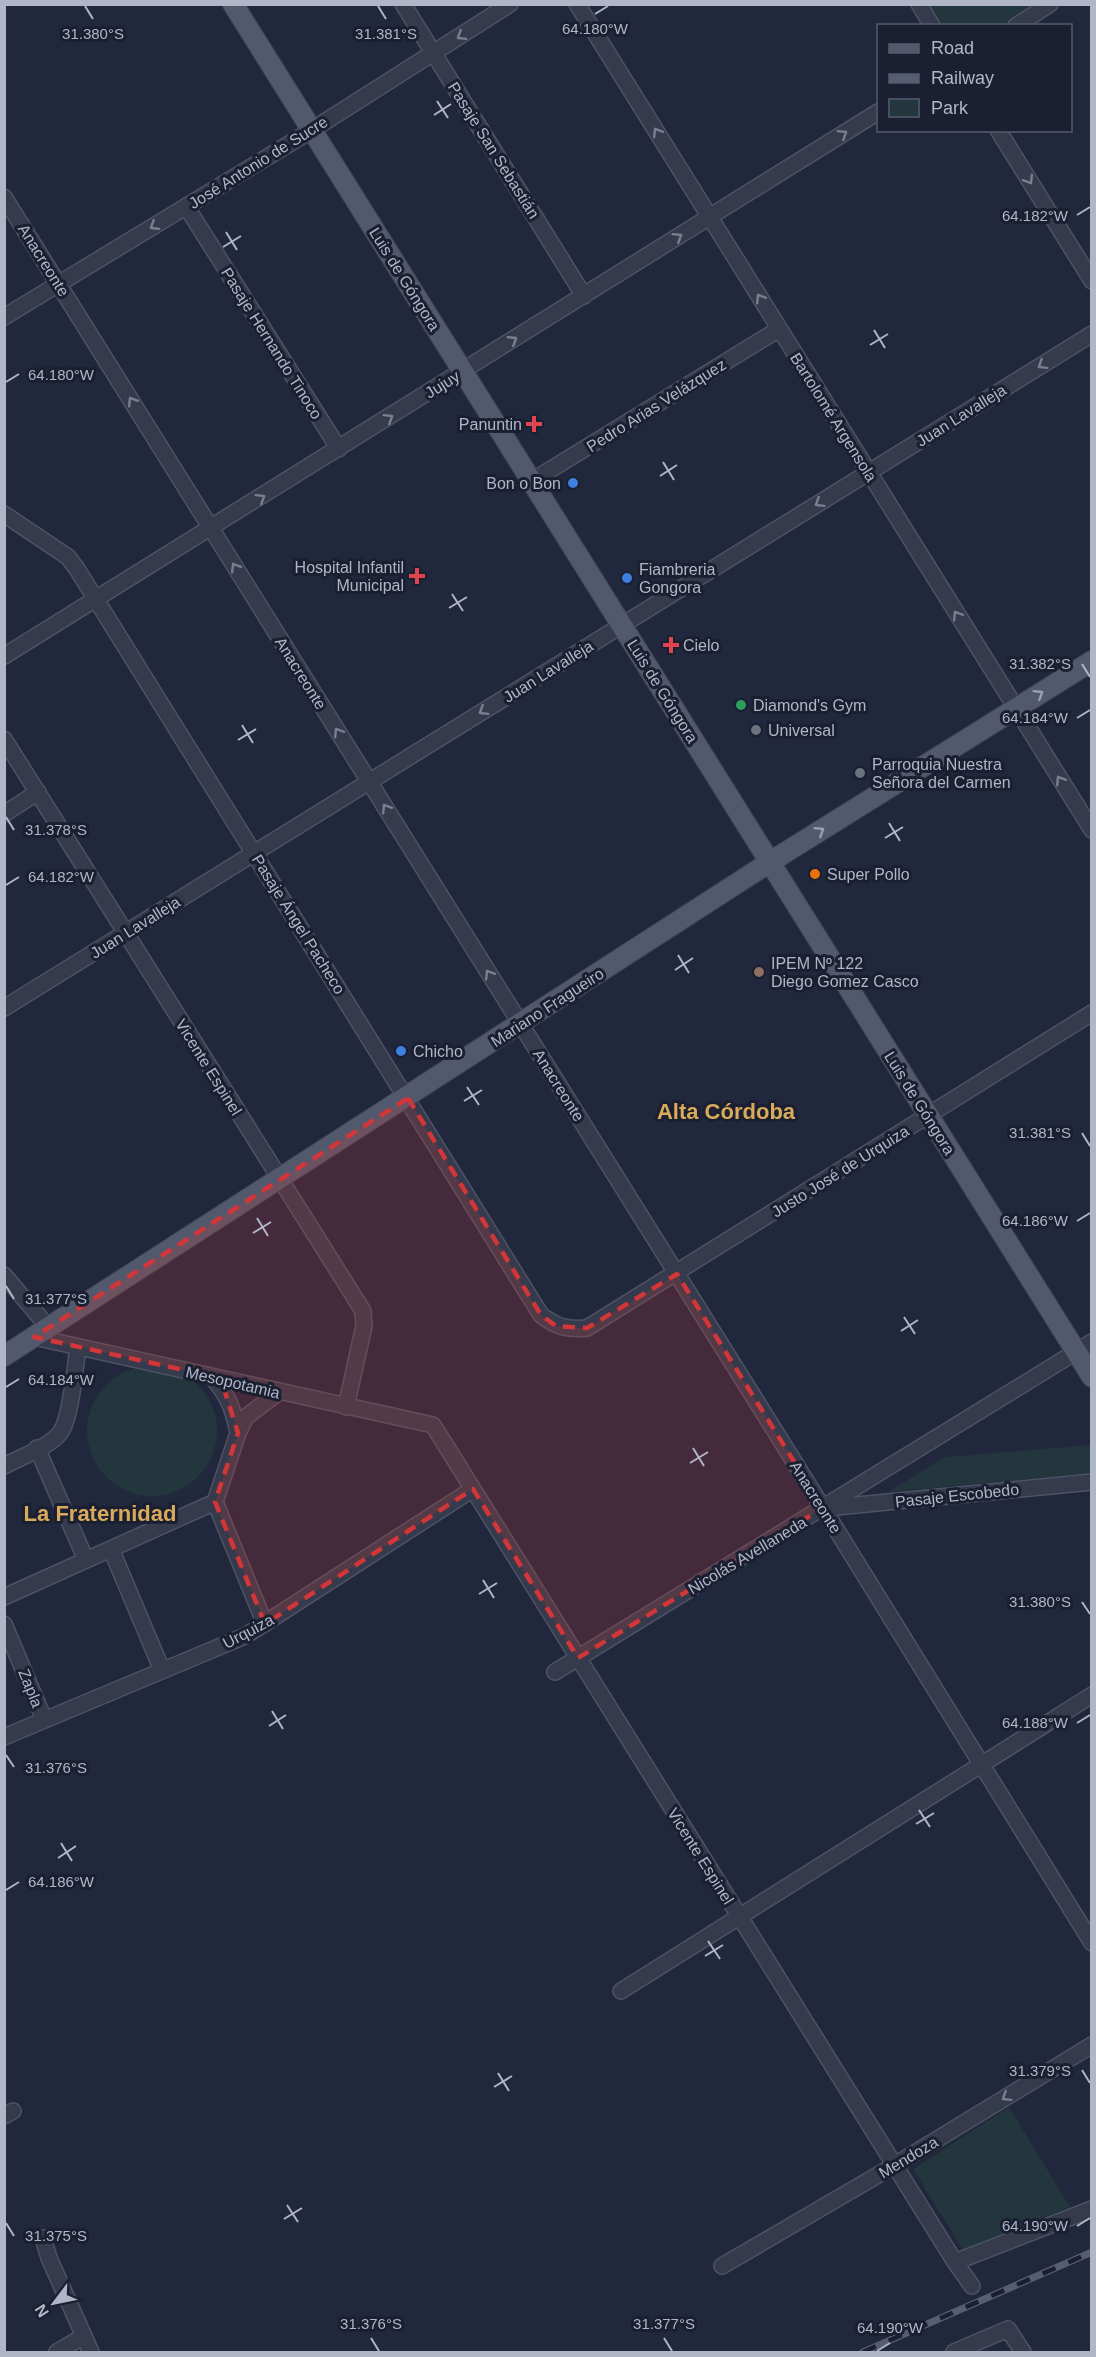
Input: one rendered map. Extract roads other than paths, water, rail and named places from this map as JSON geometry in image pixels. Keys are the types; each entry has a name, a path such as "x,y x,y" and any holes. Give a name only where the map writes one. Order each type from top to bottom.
{"main road":[{"name":"Luis de Góngora","path":"233,4 928,1116 1084,1347 1092,1377"},
{"name":"Mariano Fragueiro","path":"4,1356 408,1098 770,862 1092,661"}],"street":[{"name":"Pasaje San Sebastián","path":"404,4 584,296"},
{"name":"José Antonio de Sucre","path":"4,317 186,207 510,4"},
{"name":"Bartolomé Argensola","path":"577,4 1092,830"},
{"path":"919,4 931,24"},
{"path":"1019,24 1050,4"},
{"name":"Jujuy","path":"4,656 212,529 877,113"},
{"path":"999,132 1092,281"},
{"name":"Anacreonte","path":"4,197 1092,1943"},
{"name":"Pasaje Hernando Tinoco","path":"186,207 339,449"},
{"name":"Pedro Arias Velázquez","path":"532,481 779,329"},
{"name":"Juan Lavalleja","path":"4,1008 1092,334"},
{"name":"Pasaje Ángel Pacheco","path":"4,514 68,557 542,1315 556,1326 570,1330 587,1328"},
{"name":"Vicente Espinel","path":"4,739 363,1311 364,1326 346,1407"},
{"path":"4,814 38,792"},
{"name":"Justo José de Urquiza","path":"587,1328 1092,1013"},
{"path":"4,1275 41,1332"},
{"name":"Mesopotamia","path":"41,1332 78,1347 433,1425"},
{"path":"4,1466 60,1433 66,1420 78,1347"},
{"name":"Nicolás Avellaneda","path":"555,1672 1084,1347"},
{"path":"211,1376 225,1392 234,1412 238,1433"},
{"path":"265,1624 216,1502 238,1433 246,1417 279,1392"},
{"name":"Vicente Espinel","path":"433,1425 972,2286"},
{"path":"37,1448 86,1560"},
{"name":"Pasaje Escobedo","path":"823,1508 1092,1482"},
{"name":"Urquiza","path":"4,1737 245,1636 472,1489"},
{"path":"4,1597 216,1502"},
{"path":"111,1549 162,1670"},
{"name":"Zapla","path":"4,1624 44,1719"},
{"path":"621,1991 1092,1695"},
{"name":"Mendoza","path":"722,2266 895,2165 1092,2045"},
{"path":"955,2262 1092,2209"},
{"path":"44,2238 49,2258 91,2352"},
{"path":"954,2352 1008,2329 1023,2352"},
{"path":"57,2352 84,2336"}],"railway":[{"path":"863,2352 1092,2252"}],"place":[{"name":"Panuntin","path":"534,424"},
{"name":"Bon o Bon","path":"573,483"},
{"name":"Hospital Infantil Municipal","path":"417,576"},
{"name":"Fiambreria Gongora","path":"627,578"},
{"name":"Cielo","path":"671,645"},
{"name":"Diamond's Gym","path":"741,705"},
{"name":"Universal","path":"756,730"},
{"name":"Parroquia Nuestra Señora del Carmen","path":"860,773"},
{"name":"Super Pollo","path":"815,874"},
{"name":"IPEM Nº 122 Diego Gomez Casco","path":"759,972"},
{"name":"Chicho","path":"401,1051"}],"district":[{"name":"Alta Córdoba","path":"726,1111"},
{"name":"La Fraternidad","path":"100,1513"}]}
